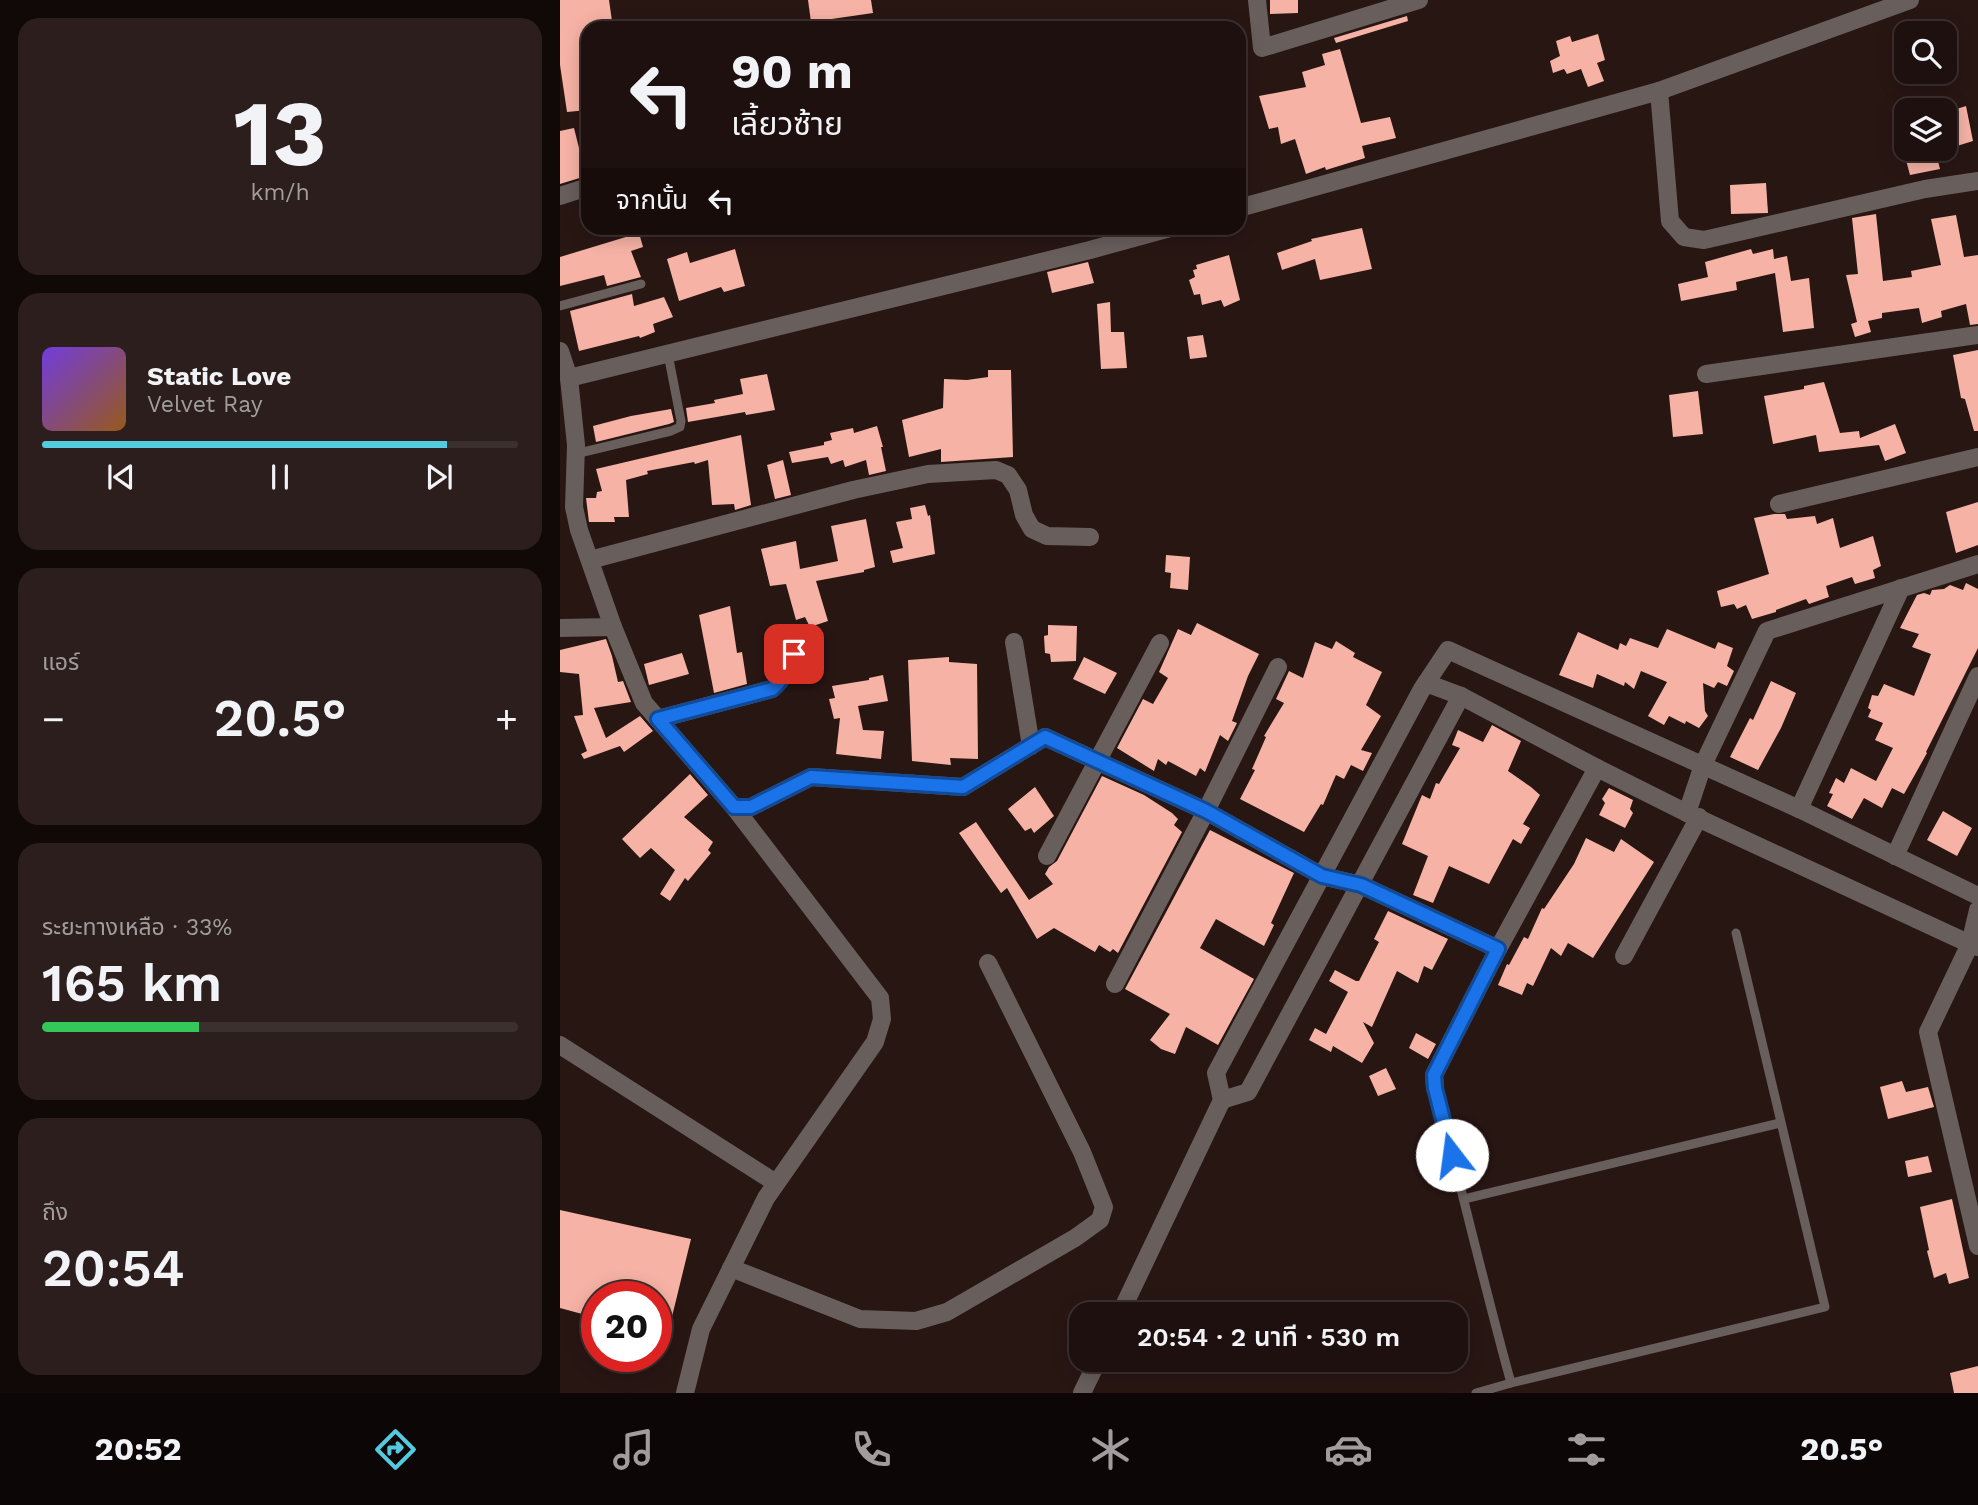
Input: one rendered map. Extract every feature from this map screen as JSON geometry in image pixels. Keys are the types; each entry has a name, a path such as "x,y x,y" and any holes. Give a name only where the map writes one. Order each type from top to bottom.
{"street":[{"path":"1257,0 1262,48 1419,0"},
{"path":"1246,206 1659,91 1910,0"},
{"path":"1659,91 1670,221 1684,237 1704,240 1925,189 1978,180"},
{"path":"560,196 581,189"},
{"path":"569,378 1145,235"},
{"path":"1706,374 1978,335"},
{"path":"560,351 569,378 575,453 567,504 644,703 734,807 880,998 882,1019 874,1041 766,1198 731,1268 701,1329 685,1393"},
{"path":"1779,503 1978,457"},
{"path":"590,560 929,474 996,470 1009,475 1018,490 1024,515 1032,529 1047,536 1090,537"},
{"path":"1624,956 1693,815 1703,765 1767,631 1978,564"},
{"path":"1799,809 1901,588"},
{"path":"560,628 613,627"},
{"path":"658,719 772,689 785,674 802,635"},
{"path":"1014,642 1031,746"},
{"path":"1047,856 1160,643"},
{"path":"1126,1302 1222,1100 1216,1073 1426,682 1448,650 1799,809 1978,895"},
{"path":"1115,984 1278,667"},
{"path":"1895,856 1978,676"},
{"path":"1426,682 1461,696 1693,815 1974,946"},
{"path":"1222,1100 1248,1092 1461,696"},
{"path":"734,807 751,807 811,777 963,787 1045,737 1206,811 1322,876 1361,885 1498,949"},
{"path":"1435,1088 1434,1075 1498,949 1597,768"},
{"path":"1978,910 1974,946 1928,1032 1978,1246"},
{"path":"731,1268 860,1320 916,1321 947,1312 1075,1238 1100,1220 1104,1207 1082,1152 988,963"},
{"path":"560,1045 776,1183"},
{"path":"1082,1393 1092,1372"}],"lane":[{"path":"560,306 641,284"},
{"path":"575,453 680,427 668,354"},
{"path":"1476,1393 1511,1382 1825,1307 1736,933"},
{"path":"1435,1088 1485,1291 1511,1382"},
{"path":"1464,1199 1780,1123"}],"building":[{"path":"560,0 609,0 612,21 581,21 581,111 567,112 560,65"},
{"path":"808,0 871,0 873,13 811,21"},
{"path":"1270,0 1298,0 1298,13 1270,14"},
{"path":"1407,16 1408,21 1336,43 1334,38"},
{"path":"1598,34 1605,60 1597,63 1604,81 1588,87 1581,69 1567,74 1564,69 1553,73 1550,61 1560,56 1556,41 1570,36 1572,42"},
{"path":"1340,49 1361,123 1390,117 1396,138 1362,146 1365,158 1306,174 1295,139 1281,144 1278,127 1269,129 1259,96 1306,87 1302,72 1325,65 1322,54"},
{"path":"1966,106 1973,141 1957,146 1957,109"},
{"path":"574,128 581,156 581,178 560,184 560,131"},
{"path":"1906,161 1938,161 1940,169 1910,175"},
{"path":"1766,183 1768,213 1731,214 1730,185"},
{"path":"1876,214 1883,281 1912,277 1911,271 1941,265 1931,219 1956,215 1964,257 1978,255 1978,324 1970,325 1966,304 1941,311 1942,317 1922,323 1919,308 1882,313 1882,318 1868,321 1871,332 1855,337 1851,324 1857,322 1846,275 1858,274 1852,218"},
{"path":"1362,228 1372,269 1320,280 1315,259 1282,270 1277,253 1312,241 1311,239"},
{"path":"632,235 640,235 643,247 631,251 641,277 607,286 604,275 560,286 560,257"},
{"path":"735,249 745,286 724,292 721,287 679,301 667,259 687,252 690,263"},
{"path":"1751,249 1753,254 1773,249 1774,259 1787,256 1791,281 1809,278 1814,328 1783,332 1775,273 1736,282 1737,290 1681,301 1678,284 1708,277 1705,262"},
{"path":"1229,255 1240,300 1224,307 1221,300 1202,305 1200,294 1194,295 1189,280 1195,277 1193,270 1197,269 1196,265"},
{"path":"1088,262 1094,283 1052,293 1047,272"},
{"path":"632,294 634,306 664,297 673,317 653,324 655,332 640,338 639,336 579,351 570,311"},
{"path":"1110,302 1111,332 1124,332 1127,368 1101,369 1097,304"},
{"path":"1203,335 1207,357 1190,359 1187,337"},
{"path":"1978,350 1978,431 1974,431 1965,399 1961,398 1953,355"},
{"path":"988,370 1011,370 1013,457 941,462 941,449 909,457 902,420 943,408 944,379 988,377"},
{"path":"767,374 775,410 746,415 745,412 688,422 686,408 743,394 740,379"},
{"path":"1824,382 1840,433 1859,431 1860,438 1895,424 1906,453 1885,461 1879,445 1819,452 1816,435 1773,444 1764,396 1804,389 1804,386"},
{"path":"1698,391 1703,434 1673,437 1669,395"},
{"path":"671,409 674,422 596,442 593,426"},
{"path":"877,426 886,471 869,475 866,460 845,467 843,460 831,464 828,457 792,463 789,452 824,445 824,442 832,440 830,433 853,428 854,433"},
{"path":"741,435 751,505 735,510 734,504 712,505 708,460 647,471 648,474 626,480 629,517 614,517 615,522 589,522 586,498 596,498 597,492 602,491 596,469"},
{"path":"783,460 791,495 775,499 767,465"},
{"path":"1978,502 1978,545 1956,553 1946,512"},
{"path":"925,505 928,516 930,515 935,554 893,563 890,551 903,548 896,522 912,519 910,508"},
{"path":"1785,514 1787,519 1815,516 1817,524 1833,518 1840,548 1873,536 1881,566 1873,570 1875,578 1855,584 1852,577 1826,586 1829,597 1809,604 1806,599 1752,619 1746,605 1737,609 1734,604 1721,607 1717,591 1769,574 1754,518"},
{"path":"866,519 875,567 864,572 816,581 828,621 810,627 805,617 796,620 786,584 770,586 761,549 796,541 800,569 838,561 831,526"},
{"path":"1166,555 1190,557 1188,590 1170,588 1171,573 1165,572"},
{"path":"1966,583 1978,589 1978,648 1904,794 1892,788 1882,808 1864,798 1852,819 1827,806 1836,778 1844,783 1851,768 1876,781 1893,748 1875,740 1883,723 1868,717 1871,710 1868,708 1872,695 1878,696 1884,684 1914,696 1931,654 1912,647 1919,634 1900,628 1917,595 1930,595 1932,590 1944,589 1950,585 1963,590"},
{"path":"730,606 737,653 742,652 747,684 714,693 699,615"},
{"path":"1197,623 1259,654 1232,721 1237,723 1228,741 1220,735 1205,772 1200,768 1196,776 1168,761 1166,765 1158,759 1154,771 1117,748 1143,699 1153,704 1168,678 1159,672 1178,629 1191,635"},
{"path":"1048,625 1077,626 1076,661 1051,662 1050,654 1045,653 1044,636 1048,635"},
{"path":"1667,629 1715,649 1718,642 1733,648 1727,666 1734,671 1727,686 1718,682 1714,688 1703,683 1705,711 1708,716 1699,728 1669,716 1664,725 1648,716 1667,682 1641,671 1634,689 1625,682 1624,686 1597,674 1593,688 1559,675 1578,632 1618,650 1620,643 1626,646 1630,638 1658,648"},
{"path":"606,639 618,682 623,681 631,702 594,708 606,738 640,716 653,731 624,752 620,746 584,759 581,754 587,751 574,716 583,715 579,674 560,672 560,650"},
{"path":"1336,641 1355,653 1353,657 1382,672 1366,705 1381,716 1361,750 1372,753 1363,771 1351,765 1344,779 1336,775 1323,805 1321,804 1304,832 1240,799 1255,770 1252,769 1266,737 1264,736 1284,703 1276,699 1289,671 1303,678 1315,642 1332,649"},
{"path":"682,653 689,674 649,685 644,664"},
{"path":"949,657 949,662 977,664 978,759 950,758 951,765 912,761 908,660"},
{"path":"1084,657 1117,673 1105,694 1073,679"},
{"path":"883,675 888,701 858,706 863,730 884,731 881,759 836,754 840,718 834,719 829,699 835,698 832,686"},
{"path":"1771,681 1796,693 1758,770 1730,757 1750,718 1753,720"},
{"path":"1492,725 1521,741 1508,771 1540,795 1523,824 1530,828 1521,844 1513,839 1489,884 1449,866 1433,903 1413,895 1428,856 1402,844 1422,795 1430,799 1436,783 1439,784 1460,748 1452,745 1458,730 1483,742"},
{"path":"690,774 708,795 684,817 713,842 708,850 711,853 688,881 685,878 670,901 660,894 675,870 651,848 640,858 622,839"},
{"path":"1102,776 1144,795 1172,813 1178,819 1174,825 1182,832 1118,953 1113,949 1110,952 1099,945 1095,952 1054,928 1037,939 1007,888 1001,893 959,833 976,822 1029,900 1053,884 1045,874 1057,861"},
{"path":"1035,787 1054,816 1034,833 1031,828 1025,831 1008,809"},
{"path":"1609,788 1633,800 1630,809 1633,813 1625,828 1599,815 1605,803 1602,799"},
{"path":"1943,811 1972,828 1957,856 1927,840"},
{"path":"1210,830 1294,873 1271,923 1274,925 1264,946 1216,919 1200,948 1254,979 1218,1045 1186,1027 1175,1054 1161,1049 1150,1040 1170,1014 1125,989"},
{"path":"1586,838 1614,852 1621,839 1654,862 1593,958 1568,943 1561,956 1551,948 1533,986 1527,983 1522,995 1498,985 1507,964 1509,965 1524,937 1528,939 1542,908 1544,909 1574,864"},
{"path":"1388,911 1448,939 1432,970 1424,966 1418,983 1397,971 1372,1027 1363,1022 1374,1043 1362,1063 1333,1046 1331,1052 1309,1040 1315,1028 1326,1034 1348,992 1329,981 1335,970 1359,981 1379,942 1374,939"},
{"path":"1416,1033 1436,1044 1428,1059 1409,1048"},
{"path":"1386,1068 1396,1089 1378,1096 1369,1076"},
{"path":"1902,1081 1906,1092 1928,1087 1934,1107 1888,1119 1880,1087"},
{"path":"1928,1156 1932,1172 1908,1177 1905,1161"},
{"path":"1952,1199 1969,1278 1949,1284 1946,1273 1934,1278 1920,1207"},
{"path":"560,1210 691,1239 672,1317 672,1281 581,1281 581,1314 560,1308"},
{"path":"1978,1366 1978,1393 1954,1393 1950,1373"}],"route":[{"path":"794,654 780,682 772,689 658,719 734,807 751,807 811,777 963,787 1045,737 1206,811 1322,876 1361,885 1498,949 1434,1075 1452,1155"}]}
